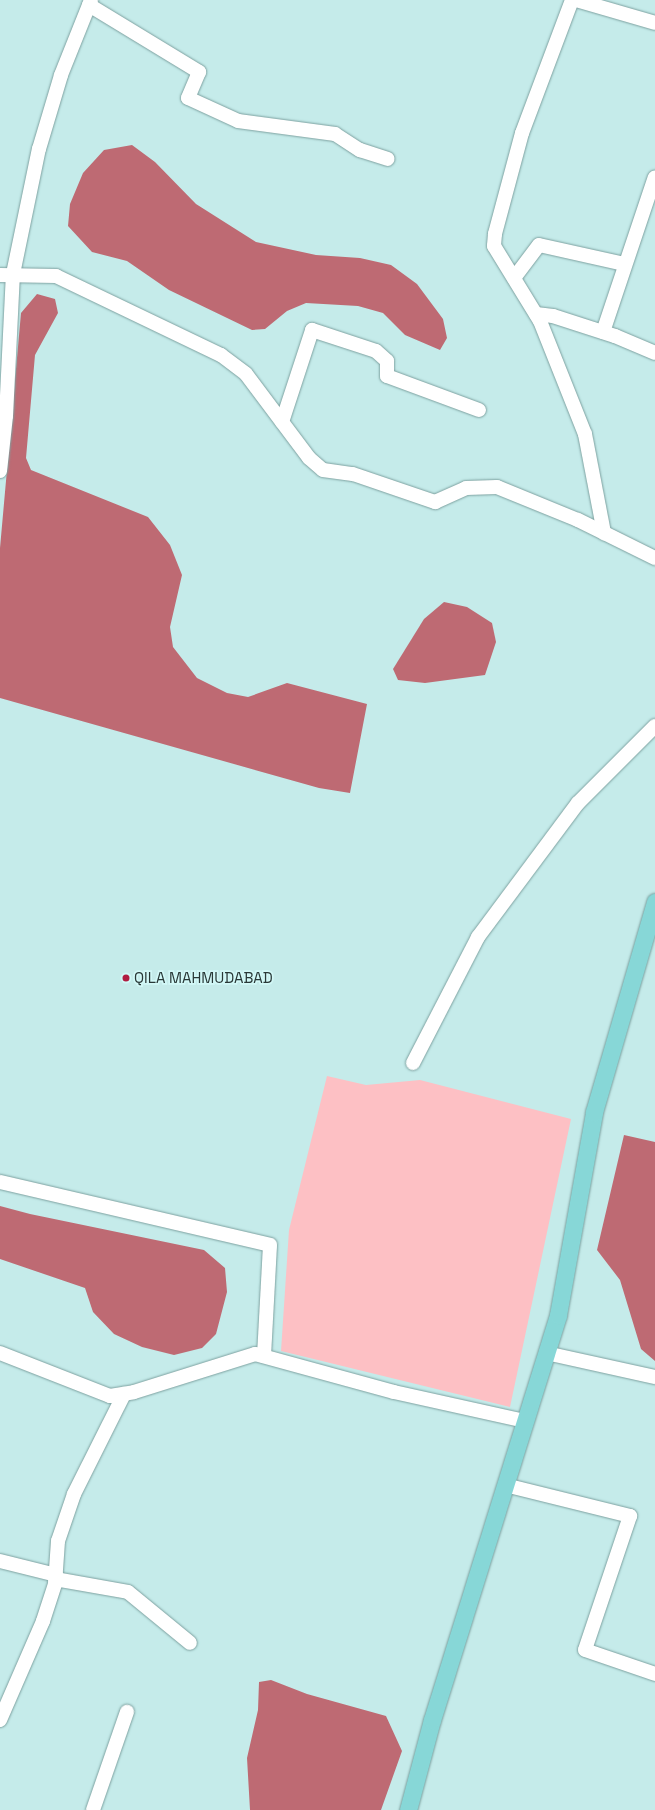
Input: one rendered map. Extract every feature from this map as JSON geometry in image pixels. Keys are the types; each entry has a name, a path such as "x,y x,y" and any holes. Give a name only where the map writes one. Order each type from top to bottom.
{"main road":[{"path":"408,1810 432,1720 558,1315 594,1112 655,902"}],"street":[{"path":"572,0 522,133 494,234 494,246 536,314 585,434 604,533"},
{"path":"576,0 655,23"},
{"path":"0,470 6,416 7,275 39,149 61,75 90,2 199,72 188,98 238,121 335,134 360,150 388,159"},
{"path":"602,332 655,177"},
{"path":"514,278 539,245 625,264"},
{"path":"7,275 56,276 220,355 246,374 310,458 323,470 353,474 435,502 466,488 497,487 604,533 655,558"},
{"path":"536,314 553,316 602,332 655,353"},
{"path":"282,422 312,330 376,351 387,361 387,376 479,410"},
{"path":"413,1063 478,937 578,803 655,726"},
{"path":"0,1182 270,1245 264,1356"},
{"path":"0,1353 110,1396 124,1394 255,1354 394,1392 525,1421"},
{"path":"546,1353 655,1377"},
{"path":"0,1720 43,1621 56,1577 58,1541 74,1494 124,1394"},
{"path":"505,1485 630,1516 585,1650 655,1674"},
{"path":"0,1561 56,1577 128,1592 190,1643"},
{"path":"93,1810 127,1712"}],"shaded area":[{"path":"132,145 155,162 196,204 256,242 316,255 360,258 391,265 417,284 443,319 447,338 440,350 405,335 383,313 358,306 306,303 287,311 265,329 252,330 169,290 127,261 92,252 68,226 70,204 83,173 104,150"},
{"path":"37,294 55,299 58,313 35,355 26,458 31,470 148,517 170,545 182,575 170,627 173,647 197,678 227,693 248,697 287,683 367,704 350,793 319,788 0,698 0,548 21,313"},
{"path":"444,602 467,607 492,623 496,642 485,675 425,683 398,680 393,669 424,619"},
{"path":"327,1076 366,1085 420,1080 571,1119 510,1407 281,1351 289,1230"},
{"path":"624,1135 655,1142 655,1361 641,1349 620,1280 597,1250"},
{"path":"0,1206 30,1214 204,1250 225,1268 227,1292 216,1334 202,1348 174,1355 142,1347 114,1334 93,1312 85,1288 0,1259"},
{"path":"271,1680 307,1694 386,1716 402,1751 381,1810 250,1810 247,1758 258,1710 259,1682"}],"place":[{"name":"QILA MAHMUDABAD","path":"126,978"}]}
